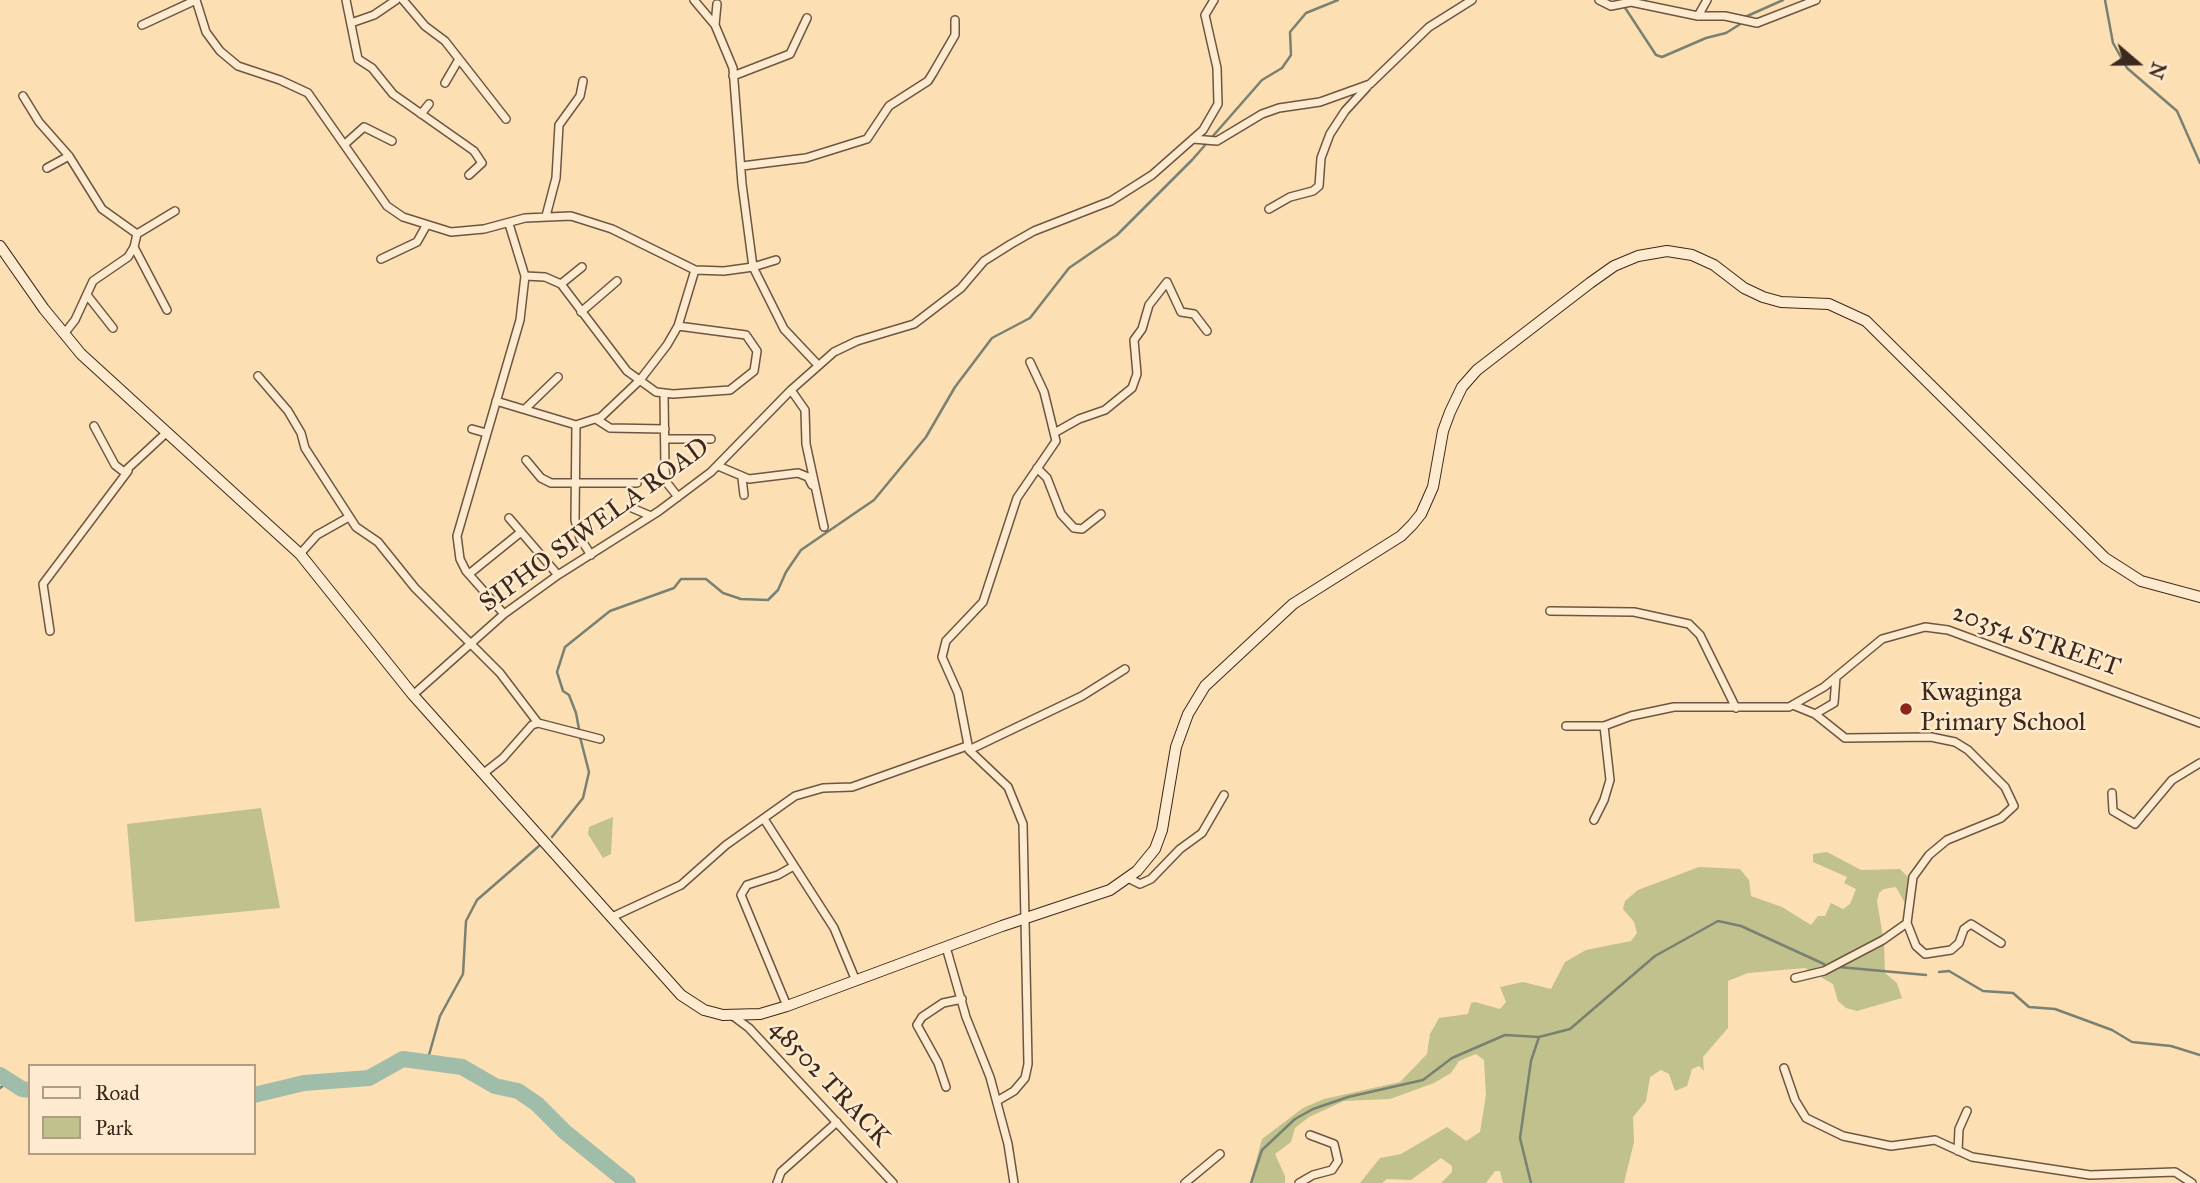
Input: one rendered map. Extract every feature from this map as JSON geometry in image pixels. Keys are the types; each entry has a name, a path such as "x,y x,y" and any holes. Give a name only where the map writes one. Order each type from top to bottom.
{"street":[{"path":"142,25 196,0 206,32 229,59 248,71 273,77 308,93 387,206 426,226 451,232 546,216 589,220 695,270 724,271 776,260"},
{"path":"346,0 358,59 372,68 393,94 457,136 482,160 469,174"},
{"path":"351,23 374,15 396,0"},
{"path":"403,0 425,26 445,41 506,119"},
{"path":"694,0 715,25 729,55 753,267 784,329 817,364"},
{"name":"SIPHO SIWELA ROAD","path":"414,695 504,614 558,575 651,516 718,466 817,364 857,341 914,324 961,288 984,261 1010,244 1134,189 1197,139 1211,119 1221,96 1205,15 1214,0"},
{"path":"1269,209 1290,197 1313,191 1320,186 1321,158 1330,134 1345,111 1429,27 1472,0"},
{"path":"1599,0 1611,6 1631,2 1698,16 1739,17 1749,23 1756,23 1816,0"},
{"path":"1698,16 1707,0"},
{"path":"715,25 717,4"},
{"path":"733,76 790,54 807,18"},
{"path":"742,166 806,158 867,139 889,106 928,81 955,36 955,20"},
{"path":"445,83 459,59"},
{"path":"546,216 556,178 559,125 580,96 583,81"},
{"path":"1197,139 1217,141 1262,114 1279,108 1320,102 1370,84"},
{"path":"23,96 39,122 69,156 102,209 137,234"},
{"path":"421,114 429,104"},
{"path":"345,144 364,127 392,141"},
{"path":"47,168 69,156"},
{"path":"64,334 75,320 93,281 128,257 137,234 175,211"},
{"path":"504,614 469,574 460,559 457,536 520,320 525,276 509,224"},
{"path":"381,259 417,242 426,226"},
{"path":"0,246 64,334 165,433 300,554 414,695 681,995 705,1010 733,1016 760,1014 787,1006 1110,890 1128,878 1154,849 1162,830 1180,737 1188,714 1205,686 1293,604 1401,536 1412,525 1428,501 1433,487 1443,431 1450,412 1462,387 1477,370 1614,266 1638,256 1667,251 1692,255 1714,265 1744,288 1763,297 1782,302 1829,304 1866,321 2105,558 2141,580 2200,597"},
{"path":"134,247 167,310"},
{"path":"561,284 582,267"},
{"path":"496,401 576,425 608,413 640,380 678,326 695,270"},
{"path":"525,276 545,277 561,284 627,371 664,394 730,390 754,371 758,358 753,342 746,335 734,331 678,326"},
{"path":"581,312 617,281"},
{"path":"1056,432 1079,419 1099,414 1132,388 1136,374 1134,340 1142,329 1149,305 1167,282 1181,312 1194,314 1207,331"},
{"path":"87,295 113,328"},
{"path":"997,1101 1014,1091 1028,1068 1023,824 1018,808 997,774 968,748 958,693 943,666 943,648 951,635 984,602 1012,509 1055,444 1056,432 1038,374 1030,362"},
{"path":"258,376 288,411 301,433 304,448 356,527 378,542 415,588 472,643 518,694 538,723"},
{"path":"525,409 558,377"},
{"path":"791,390 805,410 806,444 824,527"},
{"path":"664,394 667,483 678,497"},
{"path":"596,419 610,428 665,429"},
{"path":"576,425 575,520 580,538 591,555"},
{"path":"94,426 114,464 121,471 128,471"},
{"path":"472,429 486,433"},
{"path":"50,631 43,584 128,471 165,433"},
{"path":"665,439 711,439"},
{"path":"526,460 547,481 637,483"},
{"path":"718,466 743,478 798,473 808,477 814,489"},
{"path":"1037,468 1047,478 1061,514 1074,528 1082,529 1101,513"},
{"path":"743,478 744,495"},
{"path":"632,508 651,516"},
{"path":"300,554 317,535 349,517"},
{"path":"509,518 558,575"},
{"path":"469,574 521,532"},
{"path":"1550,611 1634,612 1689,624 1700,635 1735,708"},
{"name":"20354 STREET","path":"1793,705 1836,677 1882,639 1910,630 1934,628 2097,683 2200,723"},
{"path":"612,917 681,885 726,845 795,796 808,790 852,787 968,748 1082,696 1125,669"},
{"path":"1815,714 1829,709 1834,703 1836,677"},
{"path":"1566,726 1604,726 1631,716 1674,707 1793,705 1815,714 1845,737 1931,737 1955,742 1975,757 2005,787 2013,800 2013,809 2001,818 1947,840 1929,856 1913,877 1907,923 1916,946 1925,954 1956,947 1964,929 1971,924 2001,943"},
{"path":"484,773 503,758 532,725 538,723 600,739"},
{"path":"1594,820 1610,780 1604,726"},
{"path":"2112,793 2113,811 2135,824 2172,780 2200,763"},
{"path":"1128,878 1140,884 1151,879 1180,849 1202,833 1224,795"},
{"path":"764,819 792,867 834,928 856,981"},
{"path":"787,1006 741,895 747,885 778,875 792,867"},
{"path":"1795,978 1824,971 1883,940 1907,923"},
{"path":"946,947 997,1101 1014,1183"},
{"path":"946,1087 938,1063 917,1025 922,1017 943,1003 962,999"},
{"name":"48502 TRACK","path":"733,1016 749,1028 892,1183"},
{"path":"1784,1068 1800,1110 1812,1124 1824,1129 1881,1145 1935,1140 1950,1144 1958,1152 2082,1174 2175,1172 2192,1183"},
{"path":"1958,1152 1959,1129 1967,1111"},
{"path":"777,1183 780,1172 837,1122"},
{"path":"1299,1183 1313,1175 1332,1170 1338,1161 1334,1144 1310,1135"},
{"path":"1185,1183 1220,1154"},
{"path":"1195,1175 1201,1183"}],"green space":[{"path":"261,808 280,908 135,922 127,824"},
{"path":"613,817 611,854 603,858 588,834 589,827"},
{"path":"1827,852 1861,870 1900,869 1909,878 1908,901 1905,903 1896,887 1884,889 1879,893 1877,901 1884,943 1885,973 1897,983 1902,998 1857,1011 1846,1008 1838,1001 1833,984 1805,968 1748,973 1728,981 1728,1028 1703,1057 1704,1071 1699,1066 1692,1069 1687,1086 1675,1091 1669,1074 1661,1070 1650,1077 1646,1101 1633,1117 1634,1142 1624,1183 1503,1183 1500,1171 1495,1171 1486,1183 1441,1183 1452,1172 1452,1166 1441,1158 1411,1180 1387,1179 1382,1183 1360,1183 1380,1158 1401,1154 1447,1127 1466,1141 1480,1132 1486,1095 1484,1060 1476,1054 1459,1061 1451,1073 1434,1083 1390,1099 1344,1101 1309,1117 1295,1128 1291,1142 1275,1154 1285,1176 1285,1183 1250,1183 1262,1139 1303,1108 1324,1099 1400,1082 1427,1054 1430,1034 1439,1018 1468,1014 1471,1003 1475,1002 1500,1009 1506,1002 1500,987 1523,982 1551,989 1565,962 1586,950 1631,941 1637,933 1634,922 1623,909 1625,901 1638,890 1699,867 1740,869 1749,880 1751,896 1782,907 1811,925 1818,916 1825,916 1831,903 1843,909 1850,904 1856,889 1844,883 1847,877 1813,862 1813,854"}],"waterway":[{"path":"579,729 576,713 569,695 563,691 557,672 565,647 610,611 674,588 681,579 706,579 723,593 741,599 768,600 778,590 801,550 874,500 926,437 955,387 992,338 1030,318 1069,268 1117,235 1192,160 1262,80 1282,68 1291,55 1290,32 1306,13 1338,0"},
{"path":"1620,0 1656,55 1662,57 1706,38 1726,33 1742,23"},
{"path":"1745,17 1783,0"},
{"path":"2105,0 2113,43 2127,68 2177,111 2200,163"},
{"path":"552,837 583,798 589,772 580,737"},
{"path":"427,1062 440,1016 463,974 466,921 477,900 539,846"},
{"path":"1251,1183 1262,1150 1295,1119 1313,1109 1348,1097 1423,1080 1452,1058 1505,1035 1539,1037 1570,1029 1655,956 1718,921 1741,926 1824,964"},
{"path":"1839,967 1926,975"},
{"path":"1939,972 1949,971 1983,991 2013,993 2029,1007 2055,1009 2112,1030 2132,1042 2171,1046 2200,1055"},
{"path":"1531,1183 1520,1138 1531,1061 1539,1037"},
{"path":"256,1095 304,1083 369,1078 403,1059 462,1067 495,1086 518,1091 537,1104 565,1132 628,1183"},
{"path":"0,1075 22,1089 28,1090"},
{"path":"0,1088 8,1082"}],"place":[{"name":"Kwaginga Primary School","path":"1906,709"}]}
